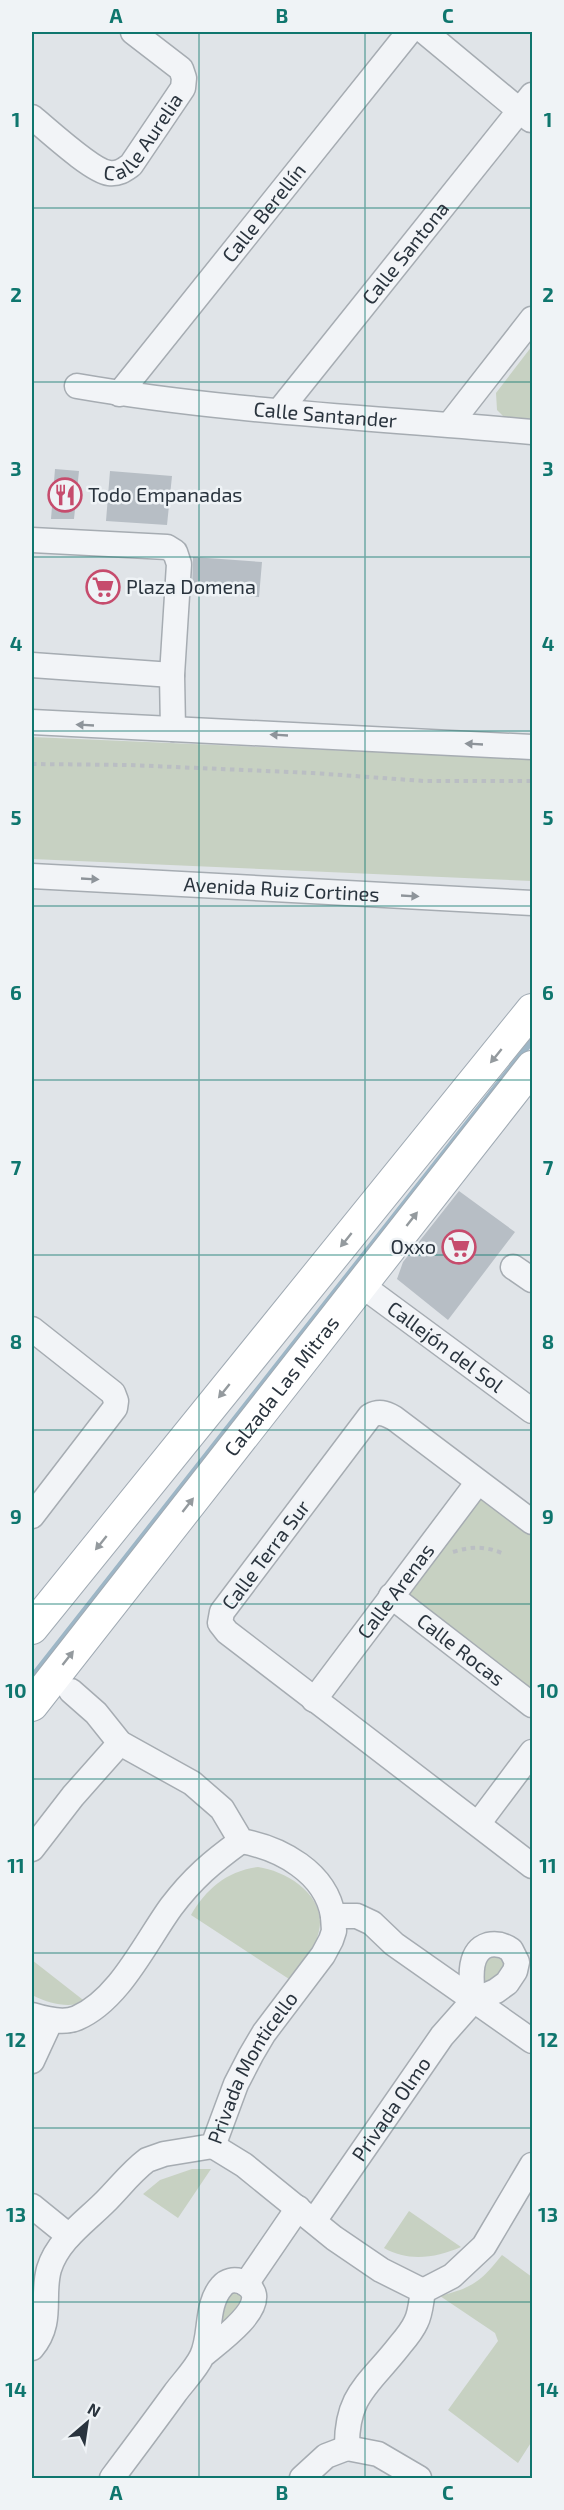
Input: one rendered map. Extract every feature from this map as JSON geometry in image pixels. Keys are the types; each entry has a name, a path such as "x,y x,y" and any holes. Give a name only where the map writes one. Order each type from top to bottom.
{"main road":[{"name":"Calzada Las Mitras","path":"32,1628 532,1010"},
{"name":"Calzada Las Mitras","path":"32,1704 532,1067"}],"street":[{"name":"Calle Aurelia","path":"32,117 99,171 118,173 131,165 183,88 184,78 182,69 133,32"},
{"name":"Calle Berellín","path":"119,394 409,32"},
{"path":"425,32 528,109"},
{"name":"Calle Santona","path":"280,410 528,109"},
{"path":"450,424 532,319"},
{"name":"Calle Santander","path":"77,386 119,394 532,432"},
{"path":"32,540 167,547 175,552 179,564 172,675 173,729"},
{"path":"32,665 172,675"},
{"path":"32,722 532,747"},
{"name":"Avenida Ruiz Cortines","path":"32,876 532,903"},
{"name":"Callejón del Sol","path":"360,1284 532,1411"},
{"path":"32,1329 113,1393 117,1401 115,1408 35,1506"},
{"name":"Calle Terra Sur","path":"532,1522 394,1418 387,1414 375,1413 370,1416 222,1612 219,1623 227,1632 314,1700 532,1866"},
{"name":"Calle Arenas","path":"314,1700 478,1482"},
{"name":"Calle Rocas","path":"391,1596 532,1705"},
{"path":"71,1690 96,1713 120,1743 192,1783 222,1809 241,1841"},
{"path":"32,1849 73,1796 120,1743"},
{"path":"478,1824 532,1752"},
{"path":"32,2061 41,2018 74,2020 98,2006 127,1972 172,1906 206,1866 241,1841 260,1844 300,1864 318,1884 331,1905 333,1916 357,1916 372,1923 394,1944 532,2042"},
{"name":"Privada Monticello","path":"51,2254 147,2160 164,2154 213,2146 251,2055 264,2033 323,1955 331,1940 334,1931 333,1916"},
{"name":"Privada Olmo","path":"246,2284 306,2215 442,2036 473,2001"},
{"path":"213,2146 244,2165 334,2238 381,2270 423,2291"},
{"path":"423,2291 452,2276 484,2246 532,2165"},
{"path":"32,2206 51,2254 46,2318 42,2332 32,2348"},
{"path":"112,2478 202,2356 252,2309 253,2290 246,2284 238,2280 228,2281 222,2285 214,2299 202,2356"},
{"path":"347,2448 350,2411 359,2392 412,2330 420,2310 423,2291"},
{"path":"302,2478 326,2456 347,2448 378,2454 419,2478"}],"path":[{"path":"32,764 129,765 313,773 424,781 532,781"},
{"path":"446,1555 476,1547 490,1548 504,1554"}],"green space":[{"path":"532,346 532,420 505,418 497,410 496,393"},
{"path":"32,737 532,759 532,881 32,859"},
{"path":"478,1482 532,1522 532,1705 391,1596"},
{"path":"258,1867 269,1869 292,1880 311,1896 317,1907 320,1918 317,1938 299,1969 289,1979 191,1915 203,1897 227,1877"},
{"path":"489,1947 512,1962 486,1993 476,1970"},
{"path":"32,1960 87,2003 59,2004 32,1995"},
{"path":"192,2169 211,2169 178,2218 143,2194 160,2180"},
{"path":"409,2211 461,2247 442,2254 422,2257 403,2255 384,2248"},
{"path":"502,2255 532,2277 532,2441 518,2463 448,2410 498,2341 495,2333 440,2296 469,2286 488,2272"},
{"path":"230,2290 248,2296 218,2339 215,2324"}],"building":[{"name":"Todo Empanadas","path":"55,469 79,471 74,519 51,519"},
{"path":"110,471 172,476 167,525 106,521"},
{"path":"193,557 262,562 259,597 192,592"},
{"name":"Oxxo","path":"459,1191 515,1232 448,1320 397,1279 403,1262"}],"waterway":[{"path":"32,1677 532,1041"}],"place":[{"name":"Todo Empanadas","path":"65,495"},
{"name":"Plaza Domena","path":"103,587"},
{"name":"Oxxo","path":"459,1247"}]}
